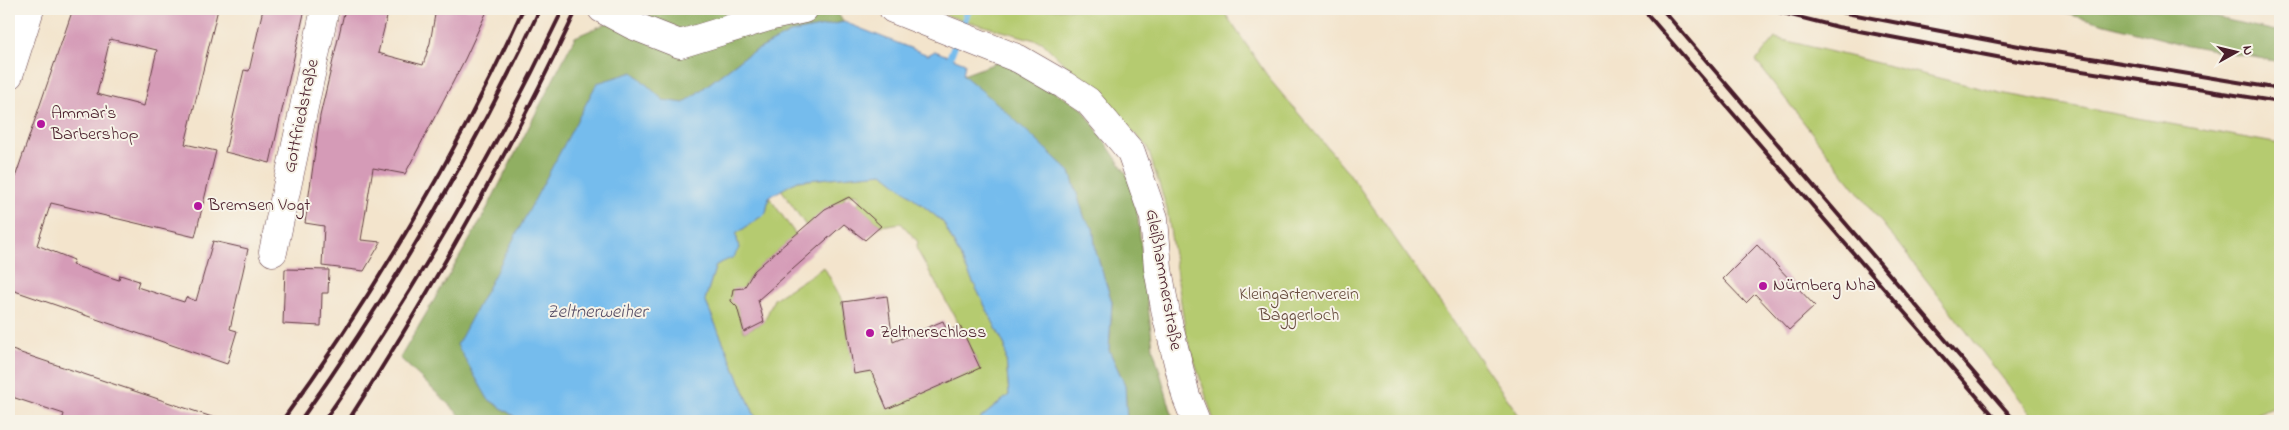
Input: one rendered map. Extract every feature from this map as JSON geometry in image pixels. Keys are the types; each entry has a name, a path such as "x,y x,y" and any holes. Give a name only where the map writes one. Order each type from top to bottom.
{"street":[{"name":"Gottfriedstraße","path":"273,252 325,9"},
{"path":"602,9 632,25 680,44 772,16 804,9"},
{"name":"Gleißhammerstraße","path":"893,9 1019,59 1088,101 1131,152 1154,218 1158,269 1166,314 1186,396 1196,421"},
{"path":"9,75 20,22"}],"green space":[{"path":"640,9 834,9 844,22 790,33 744,57 684,103 663,101 633,72 488,399 521,421 466,421 400,358 480,222 575,37"},
{"name":"Kleingartenverein Baggerloch","path":"923,9 1222,9 1271,81 1349,173 1523,421 1214,421 1186,335 1167,209 1147,146 1042,42"},
{"path":"2048,9 2178,9 2280,32 2280,62 2182,44"},
{"path":"1775,38 2000,93 2280,144 2280,404 2238,421 2036,421 1756,61"},
{"path":"1001,61 1082,108 1134,185 1153,348 1174,421 1127,421 1125,385 1109,350 1112,302 1096,252 1093,228 1085,219 1070,172 963,75"},
{"path":"883,173 943,222 1005,346 1009,395 977,421 757,421 705,300 716,265 739,248 736,234 766,213 769,197 796,235 754,271 742,289 735,289 732,293 732,301 737,306 744,332 764,322 774,299 824,267 843,302 854,373 897,367 887,408 980,368 960,326 916,248 918,242 901,223 881,226 857,205 861,200 857,194 845,195 844,200 806,226 781,189 797,181"}],"water":[{"name":"Zeltnerweiher","path":"844,22 928,55 935,51 965,63 963,75 999,105 1070,172 1085,219 1093,228 1096,252 1112,302 1109,350 1125,385 1127,421 977,421 1009,395 1005,346 943,222 883,173 797,181 769,197 766,213 736,234 739,248 734,257 716,265 705,300 757,421 521,421 488,399 457,345 597,83 633,72 663,100 684,103 744,57 790,33"}],"building":[{"path":"73,9 218,9 185,144 216,151 195,237 51,203 37,245 74,260 72,265 119,280 120,275 139,281 137,287 184,302 186,297 196,301 213,241 248,249 230,329 237,331 227,364 9,289 9,195","holes":["110,39 157,50 144,106 97,94"]},
{"path":"263,9 305,9 270,163 225,152 244,70 249,71"},
{"path":"345,9 389,9 378,53 423,65 430,43 436,9 488,9 465,59 405,174 373,168 361,240 381,242 364,271 322,266 324,226 305,223 320,116"},
{"path":"849,197 881,226 865,240 844,224 758,300 764,322 744,332 737,307 731,301 733,289 744,288 754,271 825,209"},
{"name":"Nürnberg Nha","path":"1757,245 1815,306 1789,330 1755,294 1746,303 1723,279"},
{"path":"285,269 329,270 328,293 322,293 321,326 283,324"},
{"path":"887,296 893,342 943,321 947,331 960,326 980,368 887,409 871,371 854,374 843,302"},
{"path":"9,349 215,418 214,421 62,421 64,414 9,396"}],"waterway":[{"path":"961,29 969,9"},
{"path":"998,9 1003,9"},
{"path":"950,57 957,39"}],"railway":[{"path":"282,421 382,273 413,221 471,116 523,9"},
{"path":"300,421 367,322 429,220 487,116 540,9"},
{"path":"324,421 390,322 452,220 510,115 563,9"},
{"path":"348,421 410,321 498,167 577,9"},
{"path":"1643,9 1998,421"},
{"path":"1662,9 2015,421"},
{"path":"1767,9 1838,27 2018,61 2280,102"},
{"path":"1825,9 2019,46 2280,89"}],"place":[{"name":"Ammar's Barbershop","path":"41,124"},
{"name":"Bremsen Vogt","path":"198,206"},
{"name":"Nürnberg Nha","path":"1763,286"},
{"name":"Zeltnerschloss","path":"870,333"}]}
